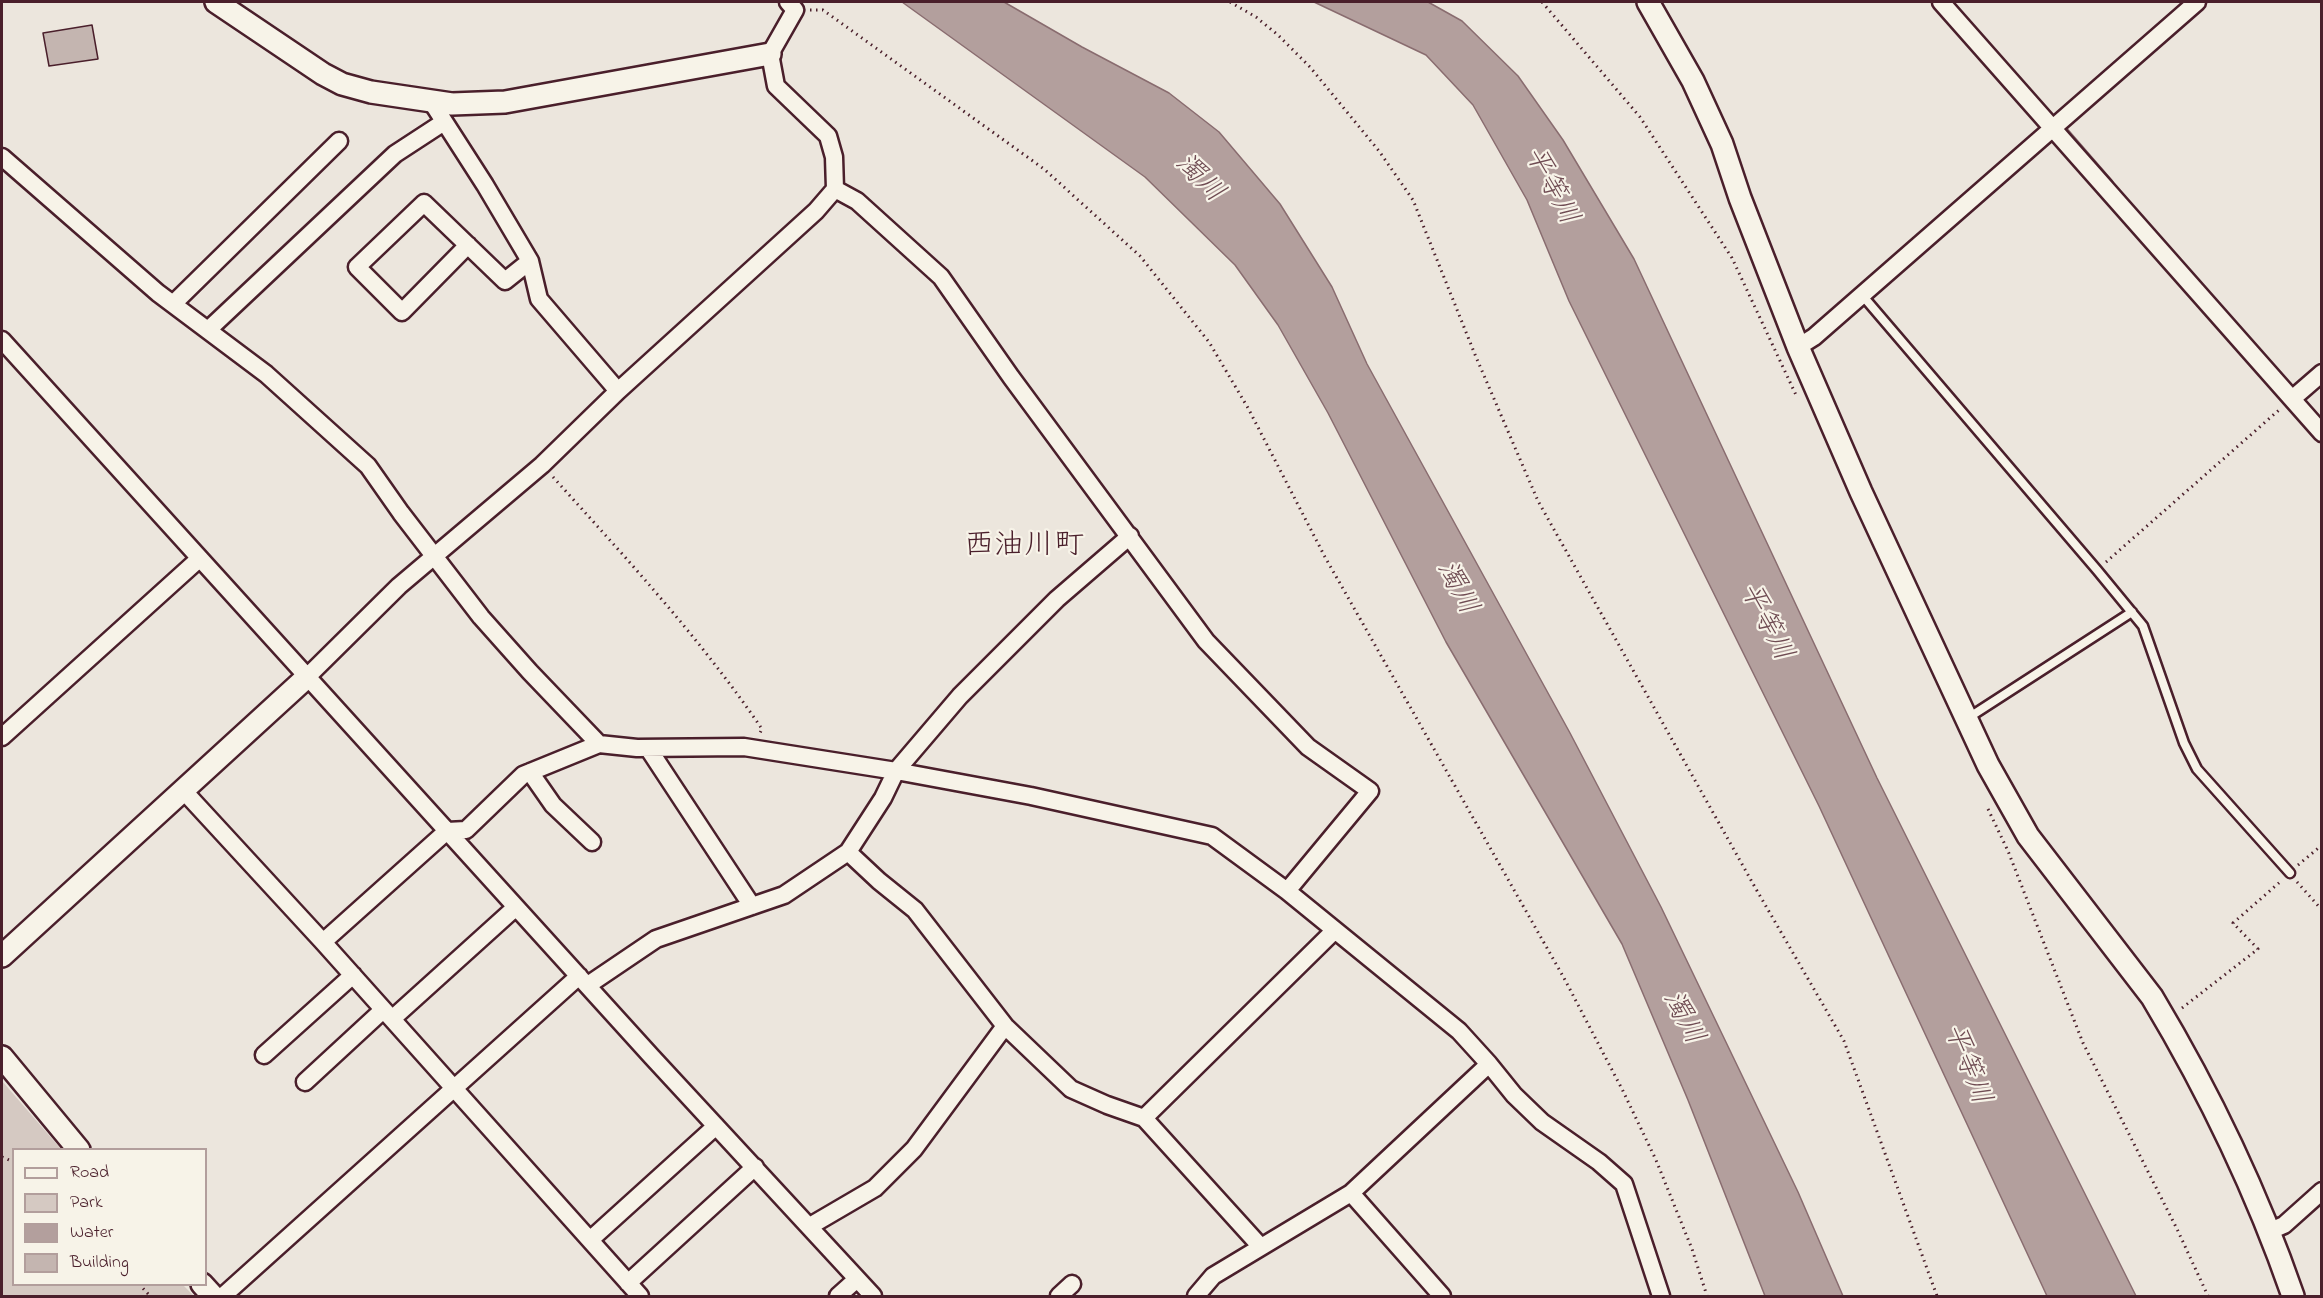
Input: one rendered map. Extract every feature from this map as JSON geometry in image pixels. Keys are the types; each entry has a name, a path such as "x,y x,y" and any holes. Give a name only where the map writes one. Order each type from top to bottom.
{"street":[{"path":"216,2 323,74 342,84 371,92 452,104 505,102 770,54"},
{"path":"1648,2 1693,81 1722,144 1798,347 1861,492 1988,765 2028,836 2152,997 2201,1081 2270,1231 2293,1296"},
{"path":"1941,2 2322,433"},
{"path":"1798,347 1814,337 2197,2"},
{"path":"2,956 307,677 399,586 542,465 618,391 816,212 836,189 834,157 828,136 776,86 770,54 791,6"},
{"path":"431,101 530,261 539,299 618,391"},
{"path":"208,330 395,153 444,122"},
{"path":"173,304 339,141"},
{"path":"2,157 173,304 266,374 368,466 481,617 599,744"},
{"path":"836,189 856,201 941,277 1011,377 1206,641 1308,747 1370,791 1287,891"},
{"path":"468,245 402,312 357,267 424,203 468,245 505,281 530,261"},
{"path":"2,340 516,907 873,1296"},
{"path":"2292,399 2322,373"},
{"path":"223,1296 453,1089 583,980 656,939 784,895 848,852 883,798 896,771 968,688 1057,600 1130,536"},
{"path":"2,737 199,559"},
{"path":"323,942 447,831 466,830 524,775 599,744 648,748 744,747 896,771 1032,796 1212,836 1287,891 1459,1030 1514,1095 1542,1122 1599,1162 1624,1184 1661,1296"},
{"path":"648,748 752,906"},
{"path":"530,772 553,805 592,842"},
{"path":"182,789 353,975 640,1296"},
{"path":"848,852 879,881 915,909 1005,1026 1071,1089 1144,1118 1261,1247"},
{"path":"305,1082 516,907"},
{"path":"1144,1118 1335,930"},
{"path":"264,1055 353,975"},
{"path":"810,1226 875,1188 914,1149 1005,1026"},
{"path":"2,1057 78,1148"},
{"path":"1196,1296 1213,1276 1351,1193 1489,1064"},
{"path":"590,1240 716,1126"},
{"path":"628,1283 755,1167"},
{"path":"2270,1231 2284,1226 2322,1191"},
{"path":"1351,1193 1442,1296"},
{"path":"838,1296 857,1279"},
{"path":"1059,1296 1072,1284"}],"lane":[{"path":"1862,295 2143,626 2184,744 2197,769 2290,873"},
{"path":"1968,719 2132,612"}],"path":[{"path":"1230,2 1256,17 1278,34 1310,67 1379,151 1413,200 1476,357 1538,501 1844,1041 1937,1296"},
{"path":"1542,2 1640,117 1732,258 1797,398"},
{"path":"791,6 823,10 1044,169 1140,256 1209,342 1248,408 1325,557 1564,978 1623,1091 1656,1160 1692,1249 1707,1296"},
{"path":"2097,570 2292,399"},
{"path":"542,465 631,564 715,663 762,729 758,736"},
{"path":"1988,808 2008,851 2083,1043 2177,1229 2208,1296"},
{"path":"2165,1019 2258,949 2233,923 2322,845"},
{"path":"2290,873 2322,910"}],"green space":[{"path":"2,1081 60,1148 12,1148 12,1286 184,1286 194,1296 2,1296"}],"water":[{"name":"濁川","path":"902,2 1004,2 1169,93 1219,132 1280,204 1332,287 1367,364 1570,733 1661,907 1798,1192 1843,1296 1765,1296 1688,1100 1622,944 1446,642 1328,413 1278,325 1235,265 1145,177"},
{"name":"平等川","path":"1314,2 1428,2 1462,21 1518,76 1563,140 1634,259 1877,778 2136,1296 2047,1296 1819,806 1569,301 1527,200 1473,105 1426,55"}],"building":[{"path":"92,25 98,59 49,66 43,33"}],"waterway":[{"path":"2065,129 2111,182"}],"district":[{"name":"西油川町","path":"1024,548"}]}
